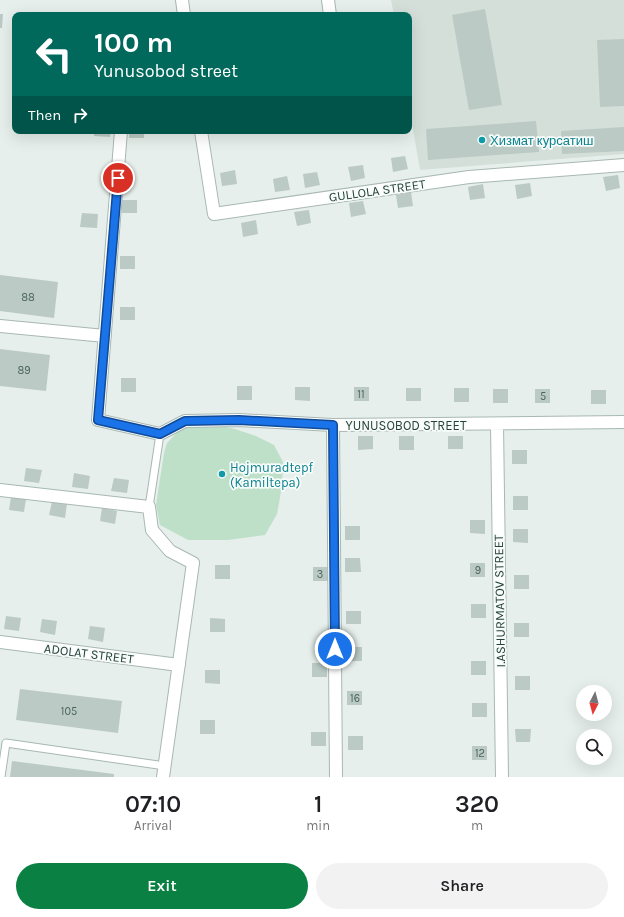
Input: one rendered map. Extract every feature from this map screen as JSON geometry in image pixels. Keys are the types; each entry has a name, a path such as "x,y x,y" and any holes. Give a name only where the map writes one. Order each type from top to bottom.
{"street":[{"path":"182,0 184,12"},
{"path":"328,0 330,12"},
{"path":"122,134 98,420 160,434"},
{"name":"GULLOLA STREET","path":"201,134 214,214 469,177 624,165"},
{"path":"0,326 105,336"},
{"name":"YUNUSOBOD STREET","path":"160,434 185,421 239,420 333,425 624,422"},
{"name":"I.ASHURMATOV STREET","path":"497,424 502,777"},
{"path":"333,425 336,777"},
{"path":"0,490 149,507 152,530 170,551 193,563 164,771"},
{"name":"ADOLAT STREET","path":"0,642 179,665"}],"lane":[{"path":"149,507 160,434"},
{"path":"2,777 6,743 164,771"}],"shaded area":[{"path":"391,0 624,0 624,154 420,170 412,123 412,12 393,12"}],"green space":[{"name":"Hojmuradtepf (Kamiltepa)","path":"213,424 256,436 274,445 283,462 282,486 277,514 265,535 228,540 188,540 160,525 156,505 164,453 167,443 183,426"}],"building":[{"name":"Хизмат курсатиш","path":"485,9 502,105 469,110 452,15"},
{"path":"0,14 3,14 2,28 0,28"},
{"name":"Хизмат курсатиш","path":"624,39 624,106 600,107 597,40"},
{"name":"Хизмат курсатиш","path":"536,121 539,152 428,160 426,129"},
{"name":"Хизмат курсатиш","path":"624,127 624,151 562,154 561,131"},
{"path":"94,134 110,134 110,137 94,136"},
{"path":"129,134 144,134 144,138 129,138"},
{"path":"405,156 408,169 393,172 391,158"},
{"path":"363,165 365,178 351,181 348,167"},
{"path":"235,170 237,184 222,186 220,173"},
{"path":"317,172 320,185 305,188 303,174"},
{"path":"618,175 620,188 606,191 603,177"},
{"path":"287,176 290,190 275,192 273,179"},
{"path":"530,183 532,196 517,199 515,185"},
{"path":"483,184 485,198 470,200 468,187"},
{"path":"411,192 413,206 398,208 396,195"},
{"path":"122,200 137,200 137,213 122,213"},
{"path":"363,201 366,214 351,217 349,203"},
{"path":"309,210 311,223 297,226 294,212"},
{"path":"82,213 98,214 97,228 80,227"},
{"path":"256,220 258,234 243,237 241,223"},
{"path":"120,256 135,256 135,269 120,269"},
{"path":"0,275 58,282 54,318 0,311"},
{"path":"120,307 135,307 135,320 120,320"},
{"path":"0,349 50,355 46,391 0,386"},
{"path":"121,378 136,378 136,392 121,392"},
{"path":"237,386 252,386 252,400 237,400"},
{"path":"295,387 310,387 310,401 295,400"},
{"path":"354,387 369,387 369,401 354,401"},
{"path":"406,388 421,388 421,401 406,401"},
{"path":"454,388 469,388 469,402 454,402"},
{"path":"493,389 508,389 508,403 493,403"},
{"path":"535,389 550,389 550,403 535,403"},
{"path":"591,390 606,390 606,404 591,404"},
{"path":"358,436 373,436 373,449 358,450"},
{"path":"399,436 414,436 414,450 399,450"},
{"path":"448,436 463,436 463,449 448,449"},
{"path":"512,450 527,450 527,464 512,464"},
{"path":"26,468 42,470 39,483 24,481"},
{"path":"74,473 90,476 88,489 72,487"},
{"path":"114,478 129,480 127,493 111,491"},
{"path":"513,496 528,496 528,510 513,510"},
{"path":"11,497 26,499 24,512 9,510"},
{"path":"52,502 67,504 65,518 49,515"},
{"path":"102,508 117,511 115,524 100,521"},
{"path":"470,520 485,520 485,534 470,533"},
{"path":"345,526 360,526 360,540 345,540"},
{"path":"513,529 528,529 528,543 513,542"},
{"path":"345,558 360,558 361,572 345,572"},
{"path":"470,563 485,563 485,577 470,577"},
{"path":"215,565 230,565 230,579 215,579"},
{"path":"313,567 328,567 328,581 313,581"},
{"path":"514,575 529,575 529,589 514,589"},
{"path":"471,604 486,604 486,618 471,618"},
{"path":"346,611 361,611 361,624 346,624"},
{"path":"6,616 21,618 19,631 4,629"},
{"path":"210,618 225,619 225,632 210,632"},
{"path":"42,619 57,621 55,635 40,632"},
{"path":"514,623 529,623 529,637 514,637"},
{"path":"90,626 105,628 103,642 88,639"},
{"path":"347,647 362,647 362,661 347,661"},
{"path":"471,661 486,661 486,675 471,675"},
{"path":"312,663 327,663 327,677 312,677"},
{"path":"205,670 220,670 220,684 205,683"},
{"path":"515,676 530,676 530,690 515,690"},
{"path":"20,689 122,701 118,733 16,720"},
{"path":"347,691 362,691 362,705 347,705"},
{"path":"472,703 487,703 487,717 472,717"},
{"path":"200,720 215,720 215,734 200,734"},
{"path":"515,729 531,729 530,742 516,742"},
{"path":"311,732 326,732 326,746 311,746"},
{"path":"348,736 363,736 363,750 348,750"},
{"path":"472,746 487,746 487,760 472,760"},
{"path":"12,761 114,774 114,777 10,777"}],"place":[{"name":"Хизмат курсатиш","path":"482,140"},
{"name":"Hojmuradtepf (Kamiltepa)","path":"222,474"}],"route":[{"path":"118,178 98,420 160,434 185,421 239,420 333,425 335,649"}]}
